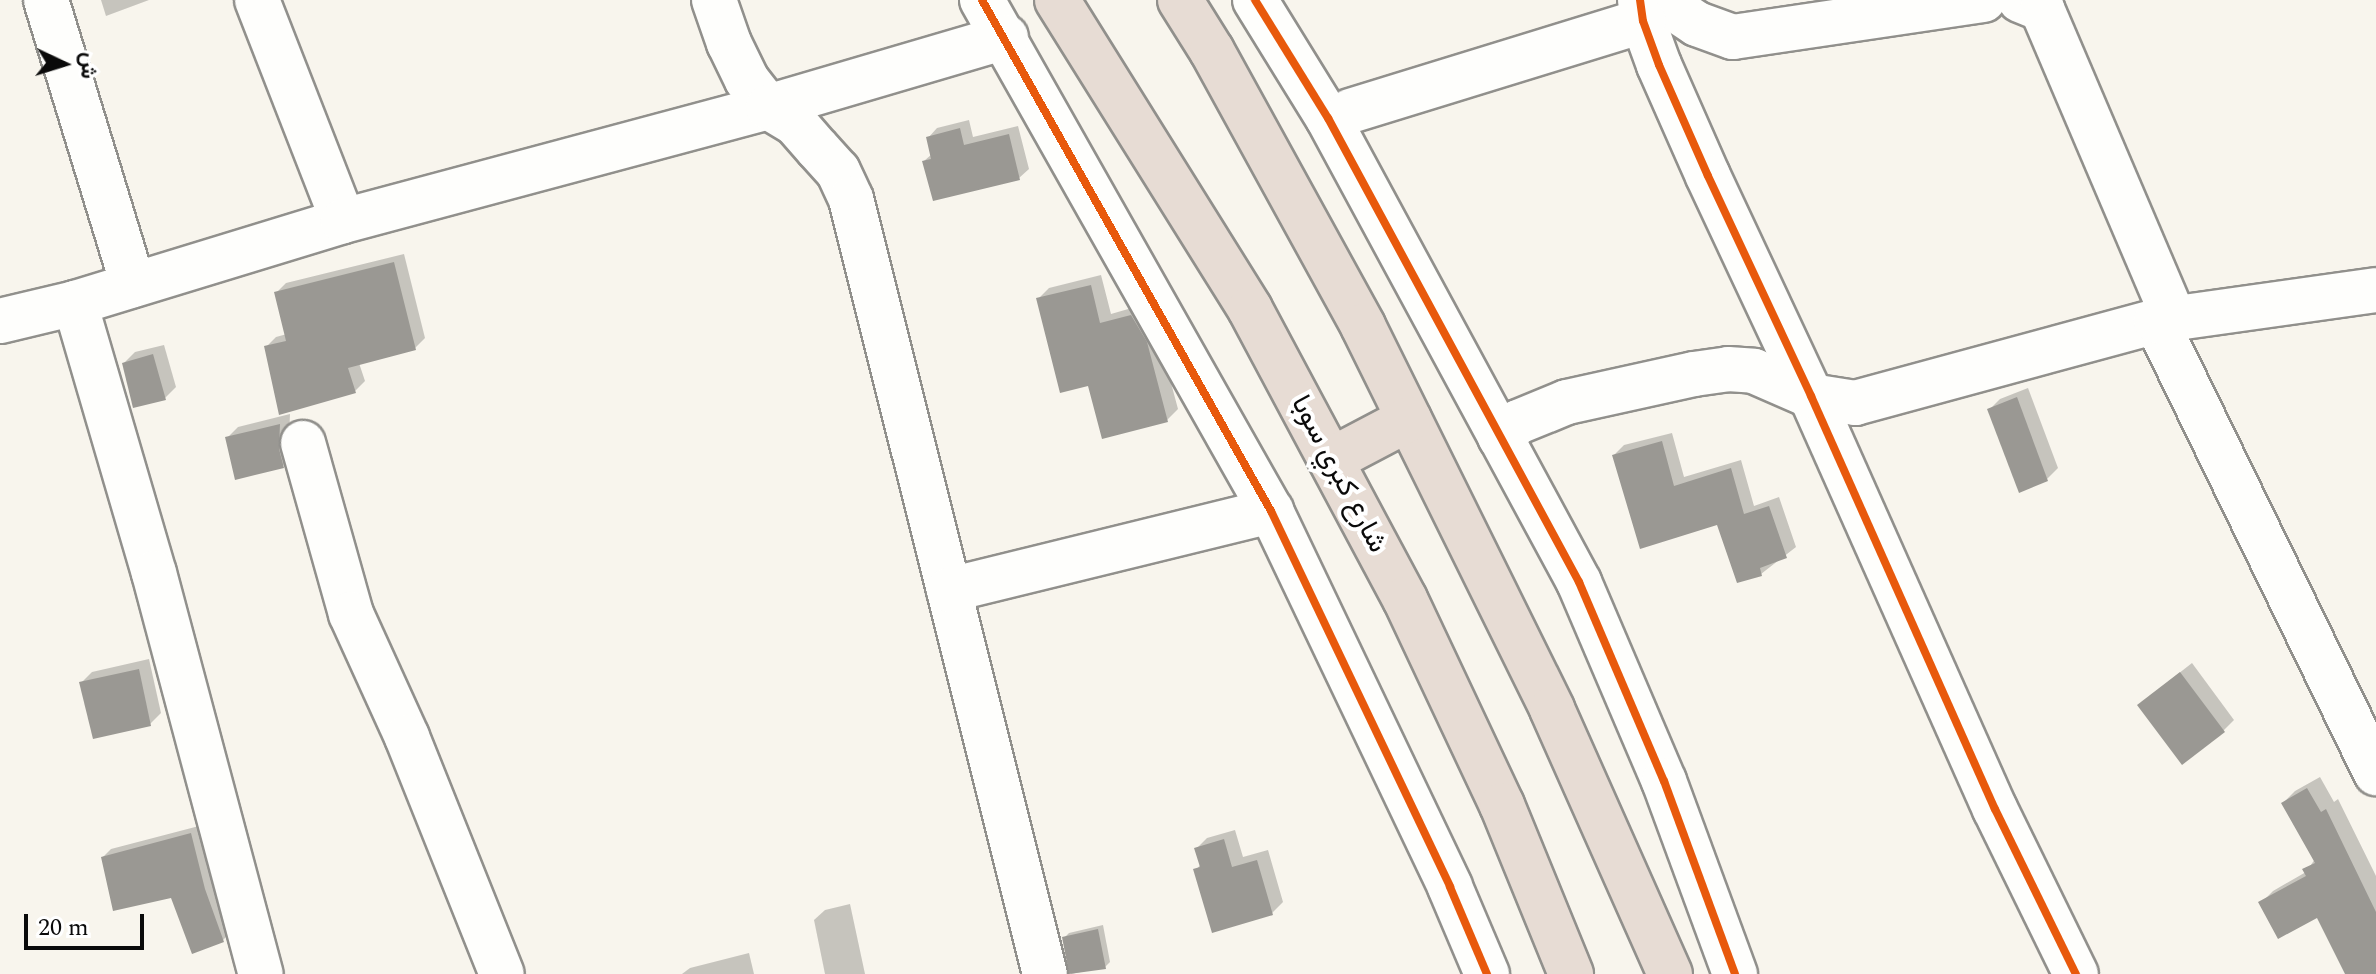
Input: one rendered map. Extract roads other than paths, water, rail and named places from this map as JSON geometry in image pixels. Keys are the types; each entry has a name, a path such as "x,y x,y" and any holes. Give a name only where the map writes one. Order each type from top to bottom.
{"highway":[{"name":"شارع كبري سوبا","path":"1057,0 1250,309 1405,599 1496,791 1571,974"},
{"path":"1180,0 1308,224 1409,419 1552,709 1670,974"},
{"path":"1331,460 1409,419"}],"street":[{"path":"46,0 133,285"},
{"path":"257,0 343,221"},
{"path":"714,0 741,68 768,107 796,124 838,171 851,199 1045,974"},
{"path":"982,0 1006,37 1271,511 1450,887 1487,974"},
{"path":"1255,0 1328,118 1509,430"},
{"path":"1281,0 1350,111 1509,430 1544,513 1599,626 1680,821 1735,974"},
{"path":"1350,111 1648,7 1733,37 1983,0"},
{"path":"2020,0 2042,9 2165,320 2376,773"},
{"path":"1648,7 1708,176 1811,396 1995,809 2076,974"},
{"path":"0,321 75,303 343,221 768,107 1006,37"},
{"path":"1509,430 1567,402 1728,369 1754,371 1811,396 1855,403 2165,320 2376,290"},
{"path":"75,303 154,573 261,974"},
{"path":"303,443 351,614 407,737 502,974"},
{"path":"949,590 1271,511"}]}
